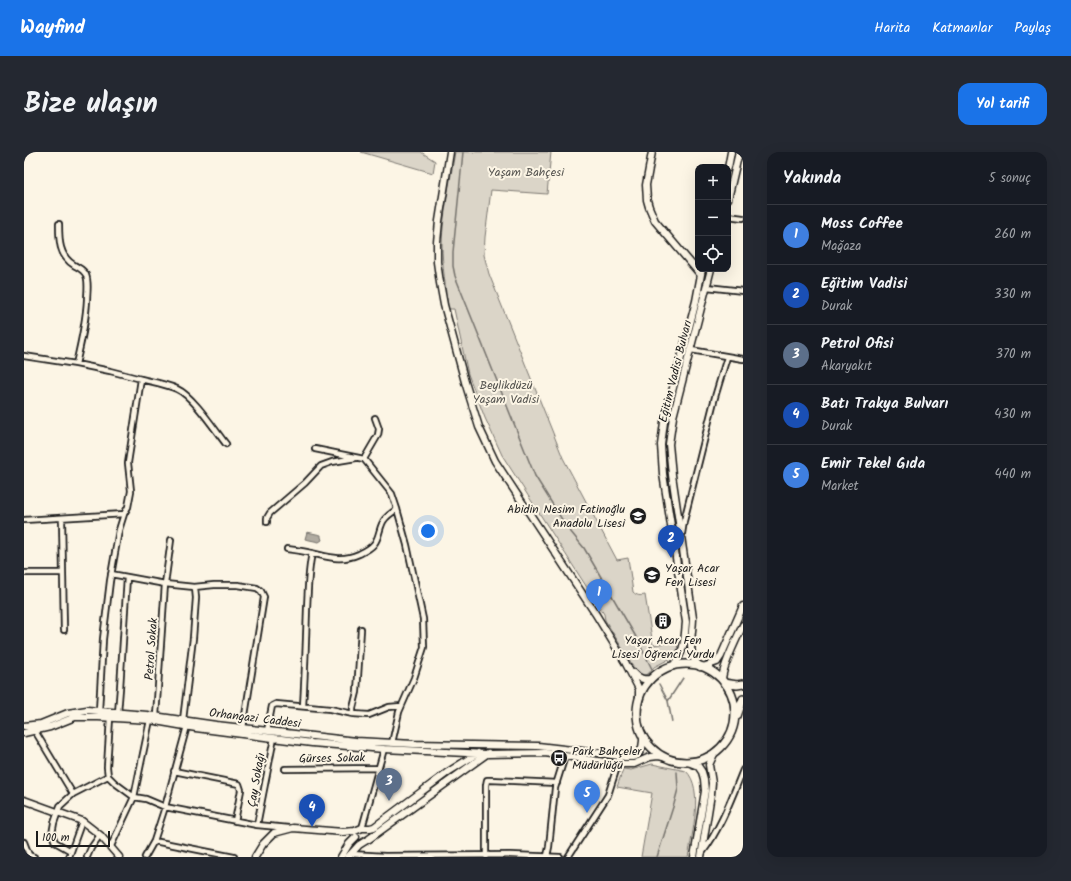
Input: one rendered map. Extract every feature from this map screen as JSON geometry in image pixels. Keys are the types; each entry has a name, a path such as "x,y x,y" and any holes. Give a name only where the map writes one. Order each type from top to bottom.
{"main road":[{"path":"450,152 439,221 437,262 444,305 465,382 477,421 488,448 495,461 587,600 625,662 637,685 639,699 637,719 639,727 648,744 664,757 676,761 688,762 700,760 714,754"},
{"path":"652,152 646,185 649,207 655,221 695,265"},
{"path":"729,164 731,152"},
{"path":"731,186 739,152"},
{"name":"Eğitim Vadisi Bulvarı","path":"673,666 682,652 686,622 663,474 661,445 664,422 696,301 701,272"},
{"name":"Eğitim Vadisi Bulvarı","path":"702,667 694,659 692,654 693,618 672,475 669,444 673,417 710,272"},
{"path":"699,285 707,287"},
{"path":"702,667 717,662 743,606"},
{"path":"723,682 723,672 743,625"},
{"path":"625,662 638,678 646,680 651,679"},
{"path":"639,699 643,690 651,679 665,669 673,666 684,665 702,667 711,671 723,682 732,697 734,706 734,722"},
{"path":"723,682 737,685 743,684"},
{"path":"701,855 712,794 709,765 714,754 727,740 743,699"},
{"name":"Orhangazi Caddesi","path":"24,726 41,724 74,711 87,710 156,716 348,740 392,743 538,746 632,757 636,756 641,751 644,741 643,736"},
{"name":"Orhangazi Caddesi","path":"24,733 50,727 75,717 110,718 150,720 312,743 384,749 477,754 545,753 618,764 634,764 650,757 664,757"},
{"path":"341,857 349,844 360,832 374,827 487,746"},
{"path":"349,856 368,839 487,754 487,746"},
{"path":"454,752 460,757 456,767"},
{"path":"688,762 698,766 702,772 705,791 694,857"},
{"path":"24,800 82,820 100,835 119,857"},
{"path":"255,857 263,844 274,833 293,828 343,832 360,832 368,830 368,839"},
{"path":"360,832 361,842 368,839"}],"street":[{"path":"731,216 743,218"},
{"path":"59,224 61,250 67,260 85,274 88,291 84,326 76,364"},
{"path":"707,287 743,291"},
{"path":"691,350 743,359"},
{"path":"24,356 76,364 164,384 179,390 193,402 226,444"},
{"path":"682,536 684,520 727,357"},
{"path":"99,711 103,639 111,574 119,530 128,507 131,491 128,463 141,379"},
{"path":"267,522 267,518 270,513 305,483 321,466 332,462 362,458 378,435 379,429 375,418"},
{"path":"315,449 362,458 392,494 407,545 423,619 424,647 414,678 401,706 392,743"},
{"path":"287,549 341,559 353,557 368,550 375,543 382,522 397,509"},
{"path":"24,520 62,519 124,514"},
{"path":"62,519 64,630"},
{"name":"Petrol Sokak","path":"156,716 165,584 171,540"},
{"path":"303,706 306,668 309,567 312,553"},
{"path":"24,573 63,573"},
{"path":"111,574 165,584 194,587 238,585 257,588 261,592 264,597 243,728"},
{"path":"118,713 127,577"},
{"path":"183,720 193,638 196,598 194,587"},
{"path":"353,714 357,692 361,629"},
{"path":"267,730 272,706 276,704 330,709 353,714 369,715 389,707 401,706"},
{"path":"110,718 107,767 108,776 134,797 146,799 165,807 235,821 258,825 293,828"},
{"path":"111,846 134,797 150,720"},
{"path":"145,857 154,841 165,807 187,726"},
{"path":"34,731 73,794"},
{"name":"Çay Sokağı","path":"258,825 274,738"},
{"path":"360,832 384,749"},
{"path":"547,856 555,788 565,756"},
{"path":"568,857 608,795 618,764"},
{"name":"Gürses Sokak","path":"285,769 379,768"},
{"path":"174,770 239,784 241,790 235,821"},
{"path":"701,855 710,843 743,770"},
{"path":"71,852 55,842 52,834 60,806 73,794 108,776"},
{"path":"486,856 487,780 557,783"},
{"path":"69,857 82,820"},
{"path":"87,857 100,835"},
{"path":"154,841 234,857"},
{"path":"24,845 29,856 34,857"},
{"path":"349,856 465,857 510,855 560,857"}],"green space":[{"path":"361,152 421,152 435,161 433,173"},
{"name":"Beylikdüzü Yaşam Vadisi","path":"455,152 551,152 547,194 491,190 484,255 489,274 563,458 617,560 628,558 633,592 642,596 645,595 653,645 678,641 675,656 654,667 648,674 643,676 638,674 605,620 604,614 502,455 485,418 468,374 454,309 448,309 442,252 444,221"},
{"path":"652,764 686,771 691,779 696,800 694,825 688,857 641,857 652,793 617,787 623,769 631,770"}],"shaded area":[{"path":"307,532 321,535 322,540 319,542 305,539"}],"waterway":[{"path":"463,152 453,252 455,276 535,476 566,526 584,548 636,637 652,669"},
{"path":"668,701 683,678"},
{"path":"659,684 668,701 672,722"},
{"path":"657,857 678,789 677,772"}],"place":[{"name":"Abidin Nesim Fatinoğlu Anadolu Lisesi","path":"638,516"},
{"name":"Eğitim Vadisi","path":"671,558"},
{"name":"Yaşar Acar Fen Lisesi","path":"652,575"},
{"name":"Moss Coffee","path":"599,612"},
{"name":"Yaşar Acar Fen Lisesi Öğrenci Yurdu","path":"663,621"},
{"name":"Park Bahçeler Müdürlüğü","path":"559,758"},
{"name":"Petrol Ofisi","path":"389,801"},
{"name":"Emir Tekel Gıda","path":"587,813"},
{"name":"Batı Trakya Bulvarı","path":"312,827"}],"park label":[{"name":"Yaşam Bahçesi","path":"526,172"}]}
